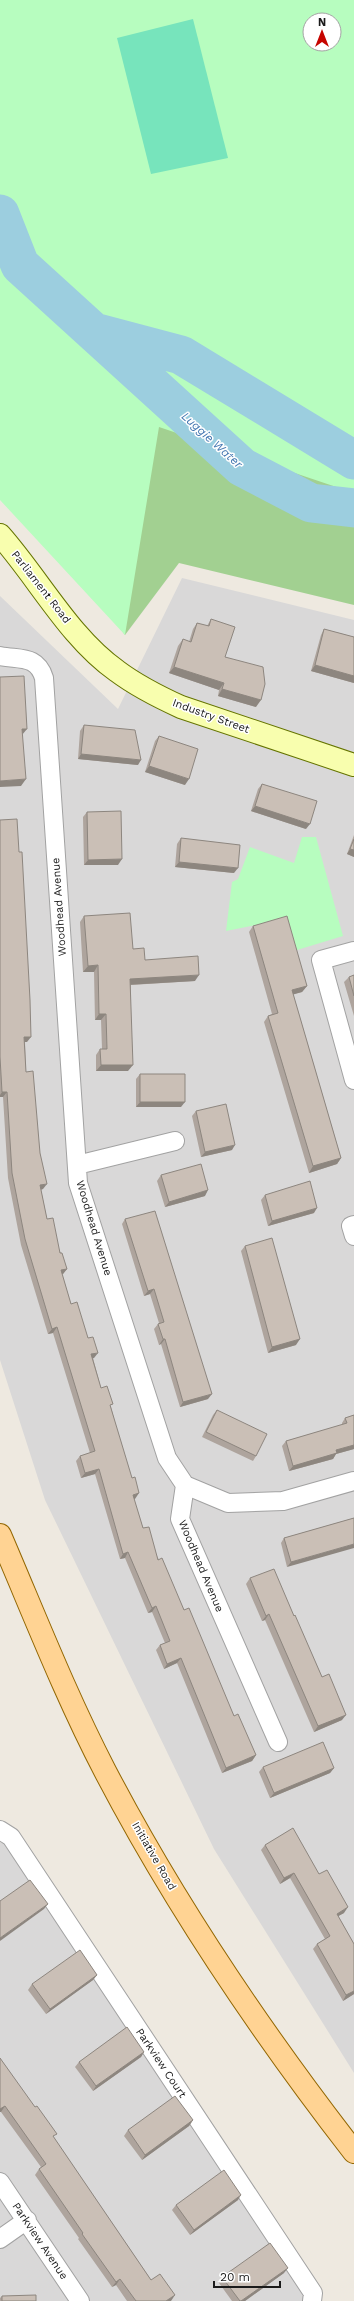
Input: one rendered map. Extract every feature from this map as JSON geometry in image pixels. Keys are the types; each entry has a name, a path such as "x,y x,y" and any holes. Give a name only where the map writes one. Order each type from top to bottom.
{"main road":[{"name":"Parliament Road","path":"0,535 83,639"},
{"name":"Industry Street","path":"83,639 116,671 164,699 233,725 354,765"},
{"name":"Initiative Road","path":"0,1535 51,1654 105,1770 191,1922 252,2012 354,2152"}],"street":[{"name":"Woodhead Avenue","path":"0,656 34,662 41,668 44,678 78,1183 167,1458 186,1485 180,1519 278,1742"},
{"path":"354,951 321,960 354,1080"},
{"path":"77,1165 175,1141"},
{"path":"354,1225 351,1226 354,1236"},
{"path":"186,1485 228,1503 283,1501 354,1481"},
{"name":"Parkview Court","path":"0,1830 11,1838 313,2293 312,2301"},
{"name":"Parkview Avenue","path":"0,2182 27,2220 80,2301"},
{"path":"0,2239 27,2220"}],"shaded area":[{"path":"182,578 354,620 354,2073 214,1849 45,1500 0,1360 0,596 118,709"},
{"path":"0,1842 11,1846 317,2301 0,2301"}],"green space":[{"path":"0,0 354,0 354,493 159,427 125,635 0,500"},
{"path":"193,19 228,158 151,174 117,38"},
{"path":"0,296 354,411 354,605 179,563 125,635 11,484"},
{"path":"302,837 316,837 343,936 297,950 286,919 226,931 232,882 238,879 250,847 294,863"}],"building":[{"path":"211,619 235,627 225,657 263,667 265,684 261,700 222,689 224,683 174,667 183,639 191,642 197,623 209,626"},
{"path":"324,629 354,637 354,676 315,665"},
{"path":"24,676 27,729 22,729 26,779 0,781 0,677"},
{"path":"84,725 135,730 141,760 81,754"},
{"path":"159,736 198,749 189,779 149,766"},
{"path":"262,784 317,801 310,824 255,806"},
{"path":"121,811 122,859 88,860 87,812"},
{"path":"17,819 19,852 22,852 30,1000 31,1037 24,1037 26,1072 33,1071 40,1153 47,1184 40,1185 47,1219 53,1218 60,1253 62,1253 67,1269 61,1270 71,1304 77,1302 88,1338 93,1337 98,1353 91,1354 101,1388 107,1386 113,1404 110,1405 132,1478 135,1477 139,1493 133,1495 143,1528 149,1527 158,1560 162,1558 184,1610 189,1608 234,1716 238,1714 256,1755 226,1768 181,1658 167,1664 160,1645 170,1641 156,1606 152,1608 128,1552 123,1554 99,1469 85,1473 80,1456 95,1451 57,1327 52,1329 25,1239 12,1173 7,1092 2,1092 0,1057 0,820"},
{"path":"181,838 240,845 238,868 179,862"},
{"path":"354,839 354,850 350,849"},
{"path":"130,913 133,949 144,948 145,960 198,956 199,975 130,979 133,1065 101,1065 100,1049 107,1049 106,1014 99,1014 98,965 88,966 84,916"},
{"path":"287,916 307,986 292,990 341,1158 313,1166 268,1016 278,1013 253,926"},
{"path":"354,975 354,996 349,977"},
{"path":"140,1074 185,1074 185,1102 140,1102"},
{"path":"226,1104 235,1145 205,1152 196,1111"},
{"path":"201,1164 208,1190 169,1202 161,1175"},
{"path":"310,1181 317,1208 272,1221 265,1195"},
{"path":"155,1211 212,1394 183,1402 165,1339 163,1339 158,1324 164,1322 154,1289 148,1291 125,1219"},
{"path":"272,1238 300,1339 272,1347 245,1246"},
{"path":"217,1410 267,1434 256,1456 206,1432"},
{"path":"354,1415 354,1445 336,1450 337,1453 293,1466 286,1441 347,1423 345,1418"},
{"path":"354,1518 354,1544 291,1562 284,1538"},
{"path":"274,1569 322,1677 329,1674 346,1715 318,1726 269,1614 266,1616 250,1578"},
{"path":"323,1742 334,1768 274,1793 263,1767"},
{"path":"293,1828 319,1874 327,1870 348,1907 337,1914 354,1944 354,1991 346,1995 317,1944 330,1936 294,1873 284,1878 265,1845"},
{"path":"30,1880 48,1904 0,1938 0,1901"},
{"path":"80,1950 97,1975 50,2009 32,1984"},
{"path":"127,2027 144,2052 96,2086 79,2062"},
{"path":"0,2058 35,2107 37,2106 57,2134 53,2136 151,2280 160,2274 175,2295 166,2301 136,2301 120,2279 116,2282 39,2169 46,2164 5,2106 0,2109"},
{"path":"175,2096 193,2120 145,2155 128,2130"},
{"path":"224,2170 241,2195 194,2230 176,2205"},
{"path":"270,2243 288,2268 240,2301 222,2277"},
{"path":"36,2295 36,2301 2,2301 2,2296"}],"waterway":[{"name":"Luggie Water","path":"0,214 20,265 242,467 311,503 354,508"},
{"name":"Luggie Water","path":"98,333 181,355 354,460"}]}
